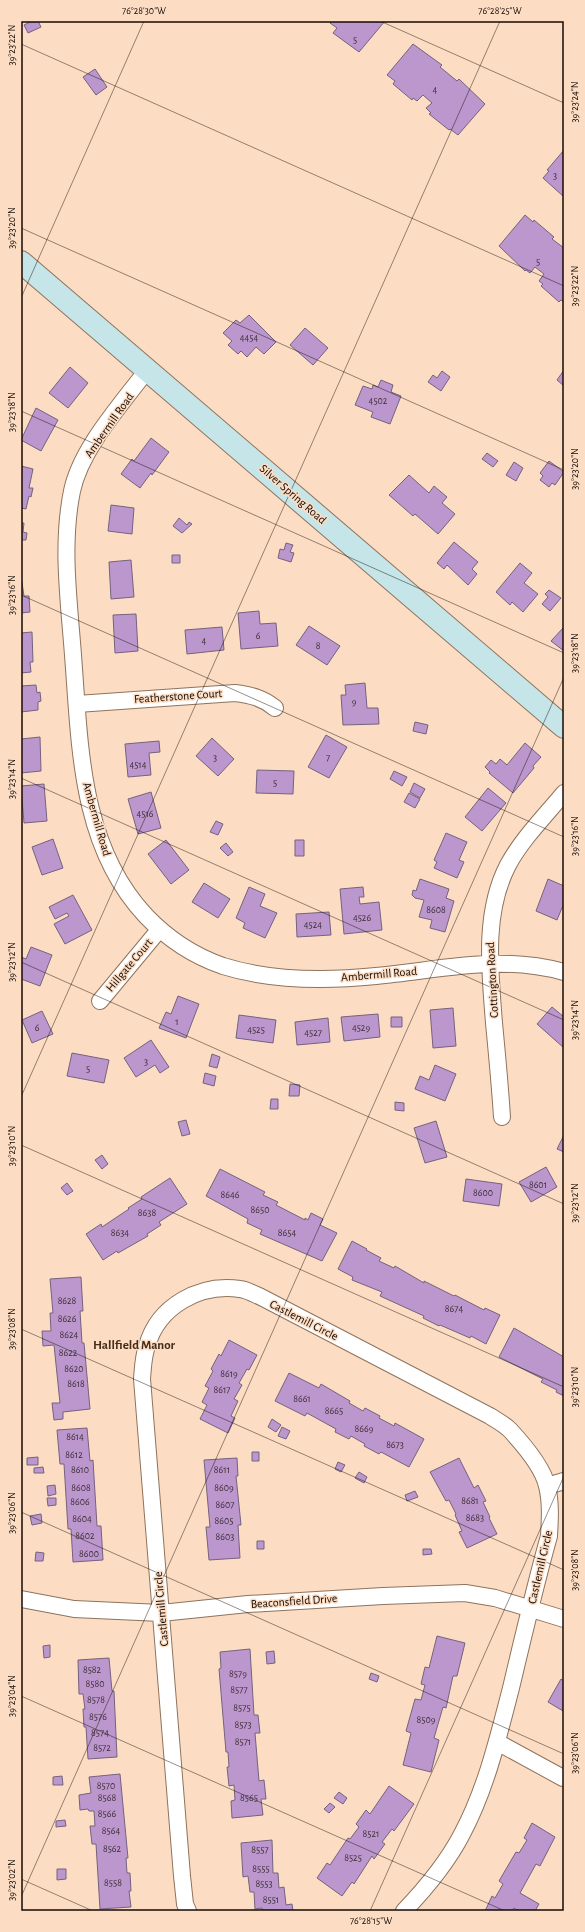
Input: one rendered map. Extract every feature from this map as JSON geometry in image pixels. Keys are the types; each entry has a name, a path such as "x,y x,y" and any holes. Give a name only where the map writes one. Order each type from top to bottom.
{"main road":[{"name":"Silver Spring Road","path":"21,262 564,727"}],"street":[{"name":"Ambermill Road","path":"147,370 98,436 78,470 72,491 68,529 67,587 81,759 88,794 106,857 120,882 135,904 159,930 189,950 222,965 246,972 276,977 325,979 375,976 489,962 538,966 564,972"},
{"name":"Featherstone Court","path":"77,704 235,693 266,700 275,708"},
{"name":"Cottington Road","path":"502,1117 489,962 491,928 496,899 508,866 534,829 564,793"},
{"name":"Hillgate Court","path":"100,1001 159,930"},
{"name":"Castlemill Circle","path":"188,1911 185,1904 182,1876 142,1387 144,1360 147,1345 164,1315 188,1296 203,1290 222,1288 242,1289 406,1371 490,1416 509,1429 521,1443 542,1471 547,1486 550,1508 549,1536 497,1742 480,1794 462,1834 444,1863 424,1890 404,1911"},
{"path":"547,1486 564,1482"},
{"name":"Beaconsfield Drive","path":"21,1599 74,1608 161,1613 248,1604 465,1593 495,1598 564,1619"},
{"path":"497,1742 563,1778"}],"building":[{"path":"32,21 38,21 41,27 28,33 24,25"},
{"path":"331,21 385,21 359,52 333,33 337,28 330,23"},
{"path":"413,44 442,65 440,67 457,81 459,79 485,104 458,135 450,129 449,130 429,114 431,113 426,108 432,103 423,95 417,101 413,98 412,100 393,84 395,81 387,75"},
{"path":"95,69 107,87 96,95 83,77"},
{"path":"564,150 564,197 543,178 549,171 547,170"},
{"path":"525,215 533,222 534,220 554,237 552,239 564,248 564,302 561,300 559,302 541,286 543,284 539,281 544,274 535,267 530,273 526,270 525,271 499,246"},
{"path":"249,315 276,342 264,354 256,347 247,357 241,351 238,354 228,345 232,341 223,333 236,320 240,323"},
{"path":"305,328 328,348 313,365 290,345"},
{"path":"70,367 88,383 68,408 49,393"},
{"path":"564,370 564,386 557,380"},
{"path":"442,371 450,377 441,391 428,382 433,375 437,378"},
{"path":"381,380 393,385 391,392 401,396 390,424 371,417 373,412 355,405 363,386 372,389 373,385 378,387"},
{"path":"36,408 58,420 41,451 21,440"},
{"path":"151,438 169,452 140,488 121,474 132,459 134,461"},
{"path":"487,453 498,461 493,467 482,459"},
{"path":"549,461 564,472 555,485 552,483 549,487 540,480 543,476 540,473"},
{"path":"514,462 523,468 516,481 506,475"},
{"path":"21,466 33,469 29,488 33,488 31,497 29,496 26,509 21,508"},
{"path":"409,475 429,493 434,486 447,497 442,503 455,514 438,534 415,514 413,516 389,495"},
{"path":"111,505 134,508 132,534 108,531"},
{"path":"179,518 187,525 189,522 192,524 182,533 173,526"},
{"path":"21,523 24,523 23,532 27,533 26,540 21,540"},
{"path":"454,542 478,562 472,569 477,574 468,585 447,565 444,569 437,563"},
{"path":"286,543 293,545 290,552 294,553 291,562 278,558 280,549 284,550"},
{"path":"172,555 180,555 180,563 172,563"},
{"path":"131,560 134,597 111,599 109,562"},
{"path":"520,563 532,573 524,583 538,594 523,612 512,602 510,605 496,592"},
{"path":"21,576 24,596 29,596 30,612 21,613"},
{"path":"549,590 561,598 550,611 542,604 548,597 545,594"},
{"path":"259,611 260,624 276,623 278,646 241,649 238,613"},
{"path":"136,614 138,651 115,653 113,615"},
{"path":"309,626 340,646 327,665 296,645"},
{"path":"222,627 224,650 187,654 185,630"},
{"path":"564,627 564,651 551,641"},
{"path":"32,632 33,662 30,662 31,672 21,673 21,633"},
{"path":"365,683 367,708 378,708 379,724 343,725 341,695 346,695 345,685"},
{"path":"36,685 37,693 40,692 41,701 38,702 38,710 21,712 21,686"},
{"path":"415,722 428,725 426,734 413,731"},
{"path":"326,735 347,747 329,778 308,767"},
{"path":"40,737 41,771 21,773 21,739"},
{"path":"212,738 234,759 218,776 196,756"},
{"path":"159,741 160,752 149,753 151,775 128,777 125,744"},
{"path":"525,743 541,757 533,766 534,768 513,793 489,773 490,772 485,767 491,760 496,764 500,759 507,765"},
{"path":"257,770 294,771 293,794 256,793"},
{"path":"394,771 407,777 402,786 390,779"},
{"path":"414,783 425,789 420,798 410,792"},
{"path":"44,784 47,821 24,823 21,786"},
{"path":"488,788 506,803 482,831 465,817"},
{"path":"151,792 161,828 138,834 128,799"},
{"path":"409,793 420,799 415,808 404,802"},
{"path":"216,821 223,824 218,835 210,832"},
{"path":"446,833 467,842 459,860 464,862 457,878 434,868 437,862 434,860"},
{"path":"53,839 63,868 42,875 32,847"},
{"path":"166,840 189,870 171,884 148,854"},
{"path":"295,840 304,840 304,856 295,856"},
{"path":"226,843 233,852 228,856 220,848"},
{"path":"420,879 449,889 446,898 454,901 445,932 430,928 432,920 419,917 424,900 415,898 412,895 413,890 416,891"},
{"path":"548,879 564,886 564,903 557,920 536,911"},
{"path":"204,883 230,899 218,918 192,902"},
{"path":"249,887 265,894 260,906 277,913 265,938 243,928 245,923 236,918"},
{"path":"363,887 364,897 359,897 360,904 379,902 382,930 344,934 340,889"},
{"path":"73,895 92,930 65,944 54,924 69,916 67,913 55,919 49,907"},
{"path":"329,912 331,935 297,937 296,914"},
{"path":"31,947 52,955 40,986 21,979 21,957 26,959"},
{"path":"178,996 199,1004 186,1038 159,1028 166,1012 171,1014"},
{"path":"552,1007 564,1017 564,1048 537,1024"},
{"path":"453,1008 456,1046 433,1048 430,1010"},
{"path":"42,1011 53,1034 32,1043 22,1020"},
{"path":"378,1014 380,1037 344,1041 341,1017"},
{"path":"239,1015 276,1020 273,1043 236,1038"},
{"path":"391,1017 402,1017 402,1027 391,1027"},
{"path":"328,1018 330,1042 297,1045 295,1022"},
{"path":"151,1040 169,1067 160,1073 155,1065 136,1077 124,1058"},
{"path":"72,1053 109,1060 104,1083 67,1076"},
{"path":"212,1054 220,1057 217,1068 209,1066"},
{"path":"435,1065 456,1074 445,1101 415,1089 420,1076 429,1080"},
{"path":"205,1073 216,1076 214,1086 203,1083"},
{"path":"290,1084 300,1085 299,1096 289,1096"},
{"path":"271,1099 278,1099 278,1109 270,1109"},
{"path":"395,1102 404,1103 404,1111 395,1110"},
{"path":"186,1120 190,1134 182,1136 178,1122"},
{"path":"436,1121 447,1157 425,1163 414,1128"},
{"path":"564,1135 564,1152 557,1149"},
{"path":"102,1155 108,1164 102,1169 95,1160"},
{"path":"546,1167 557,1187 531,1202 519,1182"},
{"path":"220,1169 265,1192 263,1195 278,1202 276,1205 305,1220 305,1218 308,1220 311,1213 323,1219 320,1225 337,1233 322,1261 260,1234 262,1230 247,1223 248,1219 206,1196"},
{"path":"170,1178 187,1204 159,1222 161,1225 147,1234 148,1236 118,1253 117,1251 103,1260 86,1234 101,1224 102,1227 129,1209 128,1208 142,1199 141,1197"},
{"path":"466,1179 502,1184 499,1206 463,1201"},
{"path":"67,1183 73,1191 67,1195 61,1188"},
{"path":"352,1241 381,1258 379,1261 394,1268 395,1266 424,1283 424,1281 484,1310 485,1308 500,1315 486,1344 471,1336 470,1338 440,1325 439,1326 423,1318 424,1316 380,1296 382,1292 352,1280 353,1277 338,1269"},
{"path":"81,1277 83,1311 80,1311 82,1343 84,1343 90,1409 63,1412 63,1419 54,1420 52,1403 60,1403 54,1345 43,1346 42,1331 51,1331 50,1313 53,1313 50,1279"},
{"path":"514,1328 564,1357 564,1396 556,1392 557,1390 541,1382 543,1379 499,1357"},
{"path":"229,1340 257,1355 249,1370 247,1369 239,1383 242,1385 234,1399 238,1401 231,1416 235,1418 228,1433 200,1419 207,1405 202,1402 209,1388 205,1386 213,1371 211,1369 219,1354 221,1356"},
{"path":"289,1373 319,1388 321,1384 350,1401 349,1403 363,1411 365,1408 394,1426 395,1423 424,1439 409,1467 381,1452 379,1454 364,1446 365,1444 351,1436 349,1439 335,1432 336,1429 307,1413 305,1416 275,1401"},
{"path":"272,1419 281,1425 276,1432 268,1427"},
{"path":"282,1427 290,1431 286,1439 278,1436"},
{"path":"87,1428 90,1461 93,1460 97,1526 101,1526 103,1560 73,1562 71,1529 68,1529 64,1464 60,1464 57,1430"},
{"path":"252,1452 259,1452 259,1461 252,1461"},
{"path":"38,1457 38,1465 27,1465 27,1458"},
{"path":"237,1458 238,1476 236,1476 241,1525 238,1525 240,1558 209,1560 206,1527 210,1527 204,1460"},
{"path":"459,1458 474,1488 478,1485 486,1501 483,1502 497,1534 467,1548 459,1532 462,1531 455,1515 456,1514 449,1500 446,1501 430,1472"},
{"path":"338,1462 345,1465 341,1472 335,1469"},
{"path":"43,1467 44,1473 34,1473 34,1468"},
{"path":"359,1472 367,1477 364,1483 355,1478"},
{"path":"55,1485 56,1494 48,1496 47,1486"},
{"path":"415,1491 418,1497 407,1501 405,1495"},
{"path":"47,1498 56,1498 56,1505 48,1506"},
{"path":"41,1514 42,1523 32,1525 30,1516"},
{"path":"257,1541 264,1541 264,1549 257,1549"},
{"path":"423,1549 431,1549 432,1554 423,1555"},
{"path":"36,1552 44,1553 43,1561 35,1561"},
{"path":"437,1636 465,1643 457,1676 453,1676 446,1708 443,1707 434,1738 439,1740 431,1772 403,1765 411,1733 406,1731 415,1699 421,1700 425,1685 421,1684 425,1667 429,1668"},
{"path":"50,1645 50,1657 44,1658 43,1646"},
{"path":"250,1649 254,1715 258,1715 260,1733 255,1733 259,1781 264,1780 266,1799 261,1799 263,1815 232,1818 231,1801 235,1800 234,1785 229,1786 227,1767 229,1767 228,1752 226,1752 219,1669 221,1668 220,1652"},
{"path":"274,1651 275,1663 267,1664 266,1652"},
{"path":"109,1658 112,1691 114,1691 117,1757 88,1759 86,1727 84,1727 83,1709 85,1709 83,1694 79,1694 78,1660"},
{"path":"371,1673 379,1676 377,1682 369,1679"},
{"path":"561,1679 564,1681 563,1711 548,1702"},
{"path":"120,1774 128,1858 126,1858 127,1873 130,1873 131,1891 129,1891 131,1907 100,1909 96,1844 92,1844 90,1826 95,1826 94,1811 89,1811 88,1809 80,1810 79,1795 91,1793 89,1777"},
{"path":"62,1776 63,1785 53,1785 53,1777"},
{"path":"389,1786 414,1804 394,1831 392,1829 382,1842 385,1844 374,1859 372,1856 354,1884 352,1882 342,1896 317,1878 327,1863 330,1865 348,1838 350,1839 359,1827 356,1824 366,1810 370,1814"},
{"path":"339,1792 347,1798 343,1804 334,1798"},
{"path":"330,1803 335,1807 329,1813 324,1809"},
{"path":"65,1820 66,1826 56,1827 56,1821"},
{"path":"532,1823 555,1837 540,1866 536,1864 520,1893 539,1904 535,1911 519,1911 514,1908 512,1911 485,1911 492,1896 495,1898 503,1884 499,1881 516,1852 519,1853 527,1840 524,1838"},
{"path":"272,1840 273,1873 278,1873 279,1888 284,1887 286,1905 292,1904 293,1911 262,1911 262,1908 255,1909 254,1892 250,1892 248,1876 243,1877 241,1843"},
{"path":"57,1869 66,1869 66,1879 57,1880"}],"district":[{"name":"Hallfield Manor","path":"134,1344"}]}
